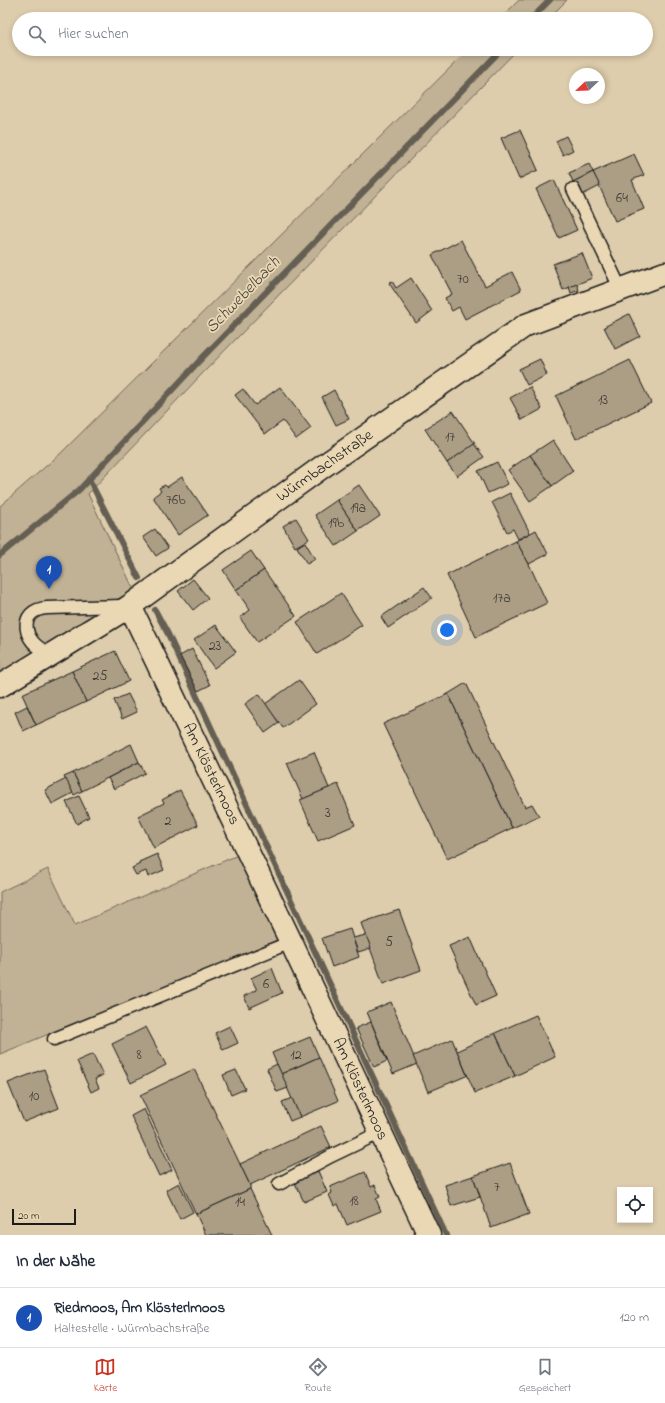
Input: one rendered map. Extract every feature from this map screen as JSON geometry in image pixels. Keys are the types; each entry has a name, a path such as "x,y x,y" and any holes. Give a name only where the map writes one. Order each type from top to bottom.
{"street":[{"name":"Würmbachstraße","path":"0,686 130,606 322,467 526,325 665,273"},
{"name":"Am Klösterlmoos","path":"130,606 429,1235"}],"lane":[{"path":"573,189 620,290"},
{"path":"56,652 46,651 40,648 29,636 26,625 27,620 31,613 36,609 130,606"},
{"path":"54,1039 102,1018 291,942"},
{"path":"279,1184 331,1156 381,1132"}],"shaded area":[{"path":"519,0 567,0 555,12 507,12"},
{"path":"462,56 511,56 202,374 88,494 135,592 0,676 0,506 60,454"},
{"path":"245,852 285,937 0,1054 0,892 48,869 75,925"}],"building":[{"path":"520,130 538,170 519,179 501,138"},
{"path":"566,136 573,150 563,155 556,141"},
{"path":"634,154 644,175 632,180 644,209 615,221 593,172"},
{"path":"589,164 593,172 573,182 569,173"},
{"path":"593,172 600,186 580,196 573,182"},
{"path":"554,180 577,230 559,238 536,189"},
{"path":"461,240 485,286 512,272 521,290 465,319 459,307 452,311 445,298 452,294 432,255"},
{"path":"582,253 592,278 563,290 553,264"},
{"path":"411,278 432,311 416,323 389,283 392,281 396,288"},
{"path":"577,284 579,290 571,293 569,287"},
{"path":"629,314 640,336 615,349 604,327"},
{"path":"540,359 547,375 527,385 519,369"},
{"path":"630,360 651,403 576,439 556,396"},
{"path":"280,387 311,428 296,439 283,421 265,434 235,395 243,389 255,405"},
{"path":"530,387 542,409 522,420 510,398"},
{"path":"334,390 349,419 336,425 322,397"},
{"path":"453,411 475,444 447,463 425,429"},
{"path":"553,440 573,471 552,486 530,455"},
{"path":"474,444 484,457 457,476 447,463"},
{"path":"530,455 552,486 530,501 508,470"},
{"path":"497,462 508,484 488,493 478,471"},
{"path":"182,477 208,515 178,535 153,497 161,491 159,488 165,485 167,487"},
{"path":"359,485 380,516 358,531 337,500"},
{"path":"510,493 530,533 518,539 513,529 507,532 492,502"},
{"path":"337,500 358,531 336,546 315,515"},
{"path":"296,518 309,539 295,547 283,526"},
{"path":"155,529 168,548 156,556 143,537"},
{"path":"536,530 548,554 529,564 516,541"},
{"path":"516,541 529,564 547,603 476,637 447,575"},
{"path":"305,542 315,559 307,564 297,547"},
{"path":"251,551 264,570 236,590 223,570"},
{"path":"264,570 296,616 257,642 240,618 250,610 236,590"},
{"path":"193,579 208,598 193,610 178,591"},
{"path":"424,587 432,598 388,628 381,617"},
{"path":"341,593 362,625 317,654 297,622"},
{"path":"216,625 236,652 214,668 194,640"},
{"path":"192,649 210,685 198,691 180,656"},
{"path":"115,651 129,681 86,702 72,671"},
{"path":"72,671 86,702 36,725 22,694"},
{"path":"299,680 316,704 283,728 265,704"},
{"path":"466,683 525,807 532,804 539,816 512,828 448,694"},
{"path":"128,694 137,712 122,719 114,700"},
{"path":"259,694 279,723 265,733 245,704"},
{"path":"448,694 512,828 447,859 383,724"},
{"path":"27,706 36,725 23,731 15,712"},
{"path":"131,744 139,762 82,791 73,773"},
{"path":"314,752 329,788 303,799 287,763"},
{"path":"139,762 145,773 114,789 108,778"},
{"path":"73,773 82,791 74,795 64,777"},
{"path":"66,779 73,793 52,804 45,790"},
{"path":"338,784 355,825 318,841 300,800"},
{"path":"180,790 198,825 154,848 138,816 164,803 162,800"},
{"path":"79,796 89,817 77,824 66,802"},
{"path":"157,854 164,870 148,877 146,871 136,875 132,868 140,864 139,862"},
{"path":"399,910 421,970 383,984 361,923"},
{"path":"350,929 359,957 332,967 322,938"},
{"path":"366,935 371,948 358,952 353,938"},
{"path":"470,937 496,996 476,1005 449,946"},
{"path":"272,968 282,993 249,1008 244,996 257,990 251,978"},
{"path":"391,1002 417,1064 393,1074 367,1012"},
{"path":"536,1015 555,1057 515,1076 495,1033"},
{"path":"371,1022 387,1061 374,1067 356,1028"},
{"path":"230,1026 238,1043 223,1050 215,1033"},
{"path":"146,1027 166,1065 131,1083 112,1044"},
{"path":"495,1033 515,1076 475,1093 457,1051"},
{"path":"310,1037 319,1057 281,1074 272,1053"},
{"path":"452,1039 467,1075 428,1092 413,1056"},
{"path":"93,1054 103,1075 95,1079 99,1088 91,1092 77,1061"},
{"path":"319,1057 338,1101 300,1117 281,1074"},
{"path":"277,1064 288,1088 277,1092 267,1069"},
{"path":"44,1069 59,1108 24,1122 8,1083"},
{"path":"194,1069 250,1185 250,1189 196,1214 140,1095"},
{"path":"236,1070 245,1089 231,1095 223,1075"},
{"path":"292,1098 300,1117 290,1121 282,1102"},
{"path":"144,1109 172,1170 159,1176 131,1116"},
{"path":"321,1126 331,1147 250,1185 240,1164"},
{"path":"510,1163 529,1214 491,1228 473,1176"},
{"path":"318,1171 327,1192 304,1202 294,1181"},
{"path":"365,1172 371,1187 375,1185 380,1197 376,1199 381,1211 347,1225 338,1204 334,1206 329,1195 332,1193 330,1187"},
{"path":"473,1176 480,1197 451,1206 445,1185"},
{"path":"179,1183 193,1212 180,1219 166,1190"},
{"path":"250,1189 272,1235 206,1235 196,1214"}],"waterway":[{"name":"Schwebelbach","path":"538,12 550,0"},
{"name":"Schwebelbach","path":"0,555 79,490 202,358 495,56"},
{"path":"89,479 139,578"},
{"path":"155,610 168,634 446,1235"}],"place":[{"name":"Riedmoos, Am Klösterlmoos","path":"49,589"}]}
